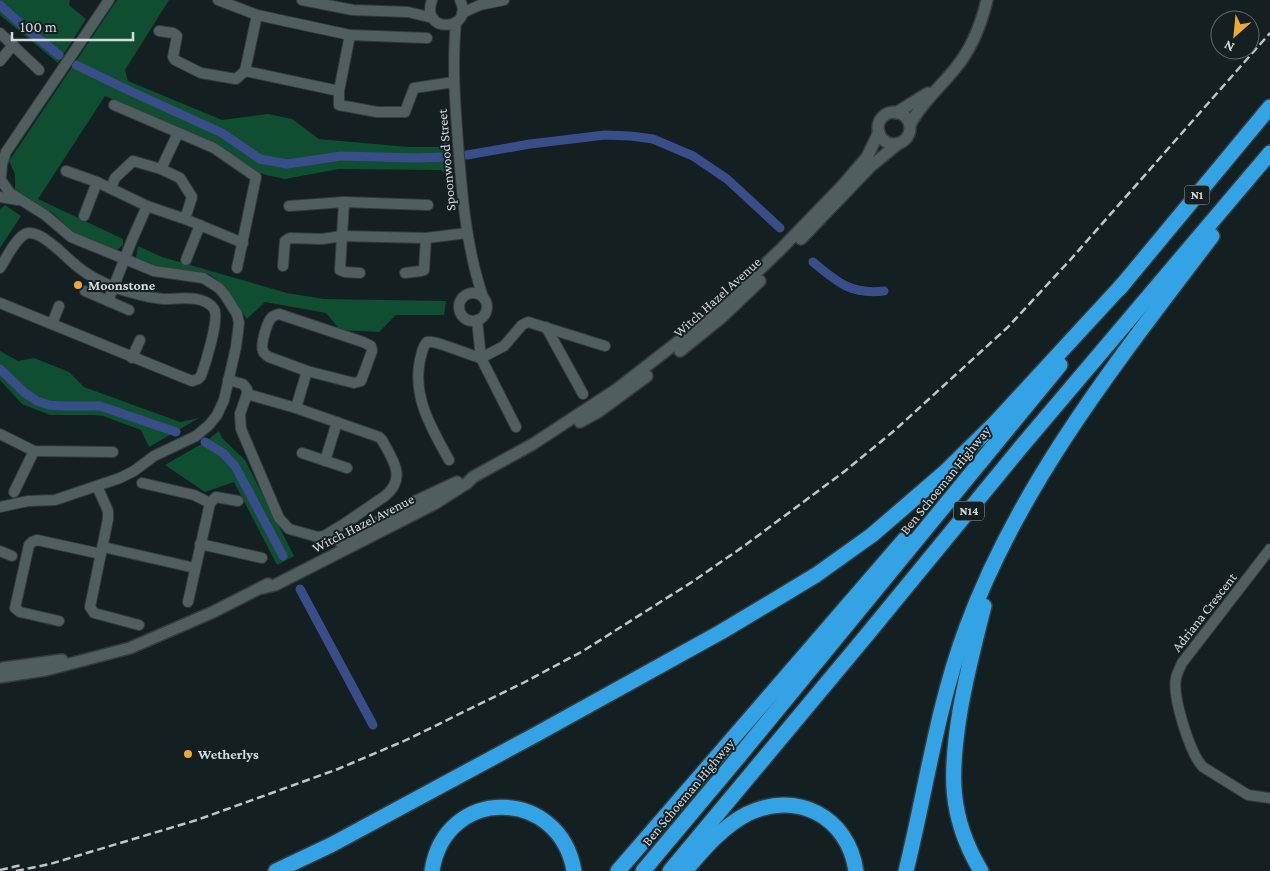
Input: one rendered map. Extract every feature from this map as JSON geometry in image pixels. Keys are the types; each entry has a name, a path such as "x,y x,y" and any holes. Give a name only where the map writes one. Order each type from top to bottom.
{"highway":[{"name":"Ben Schoeman Highway","path":"643,871 1033,399 1124,282 1270,107"},
{"name":"N14","path":"670,871 1021,447 1270,153"},
{"path":"906,871 933,743 951,678 966,630 997,556 1027,498 1078,418 1134,339 1270,161"},
{"path":"276,871 331,845 535,735 729,628 816,575 872,535 944,473 995,423 1124,282"},
{"path":"618,871 984,449 1033,399"},
{"path":"981,871 965,841 960,826 954,791 953,768 954,750 966,680 997,556"},
{"path":"685,871 709,844 735,821 759,810 783,804 800,806 818,813 835,825 849,846 856,871"},
{"path":"432,871 437,852 448,832 457,823 476,812 498,807 522,809 531,812 548,824 564,844 573,863 574,871"}],"street":[{"path":"0,507 28,500 55,500 130,474 154,456 202,432 220,409 236,347 239,323 235,309 219,288 203,278 161,273 71,237 45,214 10,193 1,182 3,154 109,0"},
{"path":"218,0 257,15 350,35 427,38"},
{"path":"305,0 353,10 408,12 446,25 480,5 504,0"},
{"path":"460,0 480,5"},
{"name":"Spoonwood Street","path":"460,0 463,8 459,18 454,46 454,82 467,233 474,271 483,297"},
{"path":"942,83 916,102 882,118 878,127 884,141 894,144 899,143 908,136 910,125 916,114 955,70 973,41 987,0"},
{"path":"408,12 432,1"},
{"path":"432,1 430,10 454,46"},
{"path":"158,31 173,33 176,36 174,59 200,73 233,80 245,71 257,15"},
{"path":"0,33 39,70"},
{"path":"350,35 339,91 339,105 377,112 404,112 414,88 454,82"},
{"path":"0,61 13,46"},
{"path":"245,71 339,91"},
{"path":"114,105 214,148 257,178 237,268"},
{"path":"896,113 905,117 910,125"},
{"name":"Witch Hazel Avenue","path":"0,676 46,670 130,648 152,640 263,588 408,505 464,478 473,476 534,444 617,389 711,316 778,252 842,186 867,157 879,132"},
{"path":"161,169 178,133"},
{"name":"Witch Hazel Avenue","path":"534,444 546,441 598,412 707,330 756,284 871,166 899,143"},
{"path":"111,188 116,178 133,161 161,169 180,178 192,197 185,219"},
{"path":"66,171 97,182 148,206 200,225 243,244"},
{"path":"84,216 97,182"},
{"path":"0,197 23,202"},
{"path":"344,202 340,270 360,273"},
{"path":"289,206 344,202 428,205"},
{"path":"108,301 124,259 148,206"},
{"path":"186,260 200,225"},
{"path":"0,268 22,236 35,233 55,246 78,268 113,287 146,297 198,300 210,305 215,311 204,369 198,380 192,381 0,303"},
{"path":"283,266 288,238 322,239 342,236 426,238 467,233"},
{"path":"405,273 421,272 424,270 426,238"},
{"path":"465,295 476,293 483,297 486,302 486,312 477,320 468,320 461,313 460,303 474,271"},
{"path":"86,291 129,310"},
{"path":"52,324 59,306"},
{"path":"285,315 363,342 372,348 363,378 358,383 307,370 269,357 264,353 263,339 273,316 285,315"},
{"path":"477,320 481,358 516,427"},
{"path":"449,460 427,418 421,400 418,375 422,349 427,342 430,341 470,356 481,358 504,346 525,323 546,327 606,346"},
{"path":"546,327 583,394"},
{"path":"132,358 140,340"},
{"path":"296,408 307,370"},
{"path":"228,380 243,384 247,394 240,414 241,429 279,518 289,529 312,536 324,536 385,496 393,488 396,481 396,467 382,440 374,434 247,394"},
{"path":"325,461 337,422"},
{"path":"0,434 34,451 113,452"},
{"path":"14,492 34,451"},
{"path":"302,453 347,468"},
{"path":"142,484 194,495 210,503"},
{"path":"97,486 108,514 90,603 91,609 94,613 139,625"},
{"path":"188,602 210,503 216,497 238,501"},
{"path":"59,621 20,612 16,608 31,543 37,540 195,568"},
{"path":"200,544 262,558"},
{"name":"Adriana Crescent","path":"1270,549 1182,663 1176,678 1175,693 1183,723 1198,762 1248,796 1270,798"},
{"path":"0,551 12,556"},
{"name":"Witch Hazel Avenue","path":"0,669 55,660 91,657"}],"green space":[{"path":"0,0 70,0 69,5 86,19 58,63 0,15"},
{"path":"117,0 169,0 125,70 128,81 222,120 268,114 292,119 319,139 408,147 438,147 448,140 450,179 441,170 339,169 285,179 266,175 247,168 215,143 105,96 38,199 123,239 123,245 117,250 71,231 53,213 15,192 15,174 9,161"},
{"path":"5,205 21,216 0,248 0,209"},
{"path":"138,246 162,257 287,293 324,299 446,301 444,315 396,315 379,332 340,330 326,313 265,302 247,319 223,284 209,274 162,268 136,258"},
{"path":"0,351 18,361 34,358 69,372 84,387 180,422 199,418 149,447 141,430 103,416 50,415 22,404 0,380"},
{"path":"219,431 222,438 245,460 294,556 277,565 234,482 205,492 165,465 205,442"}],"waterway":[{"path":"0,5 59,55"},
{"path":"76,65 222,133 260,159 287,164 341,156 444,157"},
{"path":"467,155 530,144 605,135 653,139 693,156 727,179 780,228"},
{"path":"813,262 845,286 862,291 884,291"},
{"path":"0,369 25,393 37,401 49,405 100,406 176,432"},
{"path":"205,442 223,453 235,466 283,556"},
{"path":"300,589 373,725"}],"railway":[{"path":"16,871 50,864 197,820 338,769 404,741 523,683 583,651 692,582 845,471 895,430 1008,327 1071,259 1270,33"},
{"path":"0,870 22,865"}],"place":[{"name":"Moonstone","path":"78,285"},
{"name":"Wetherlys","path":"188,754"}]}
